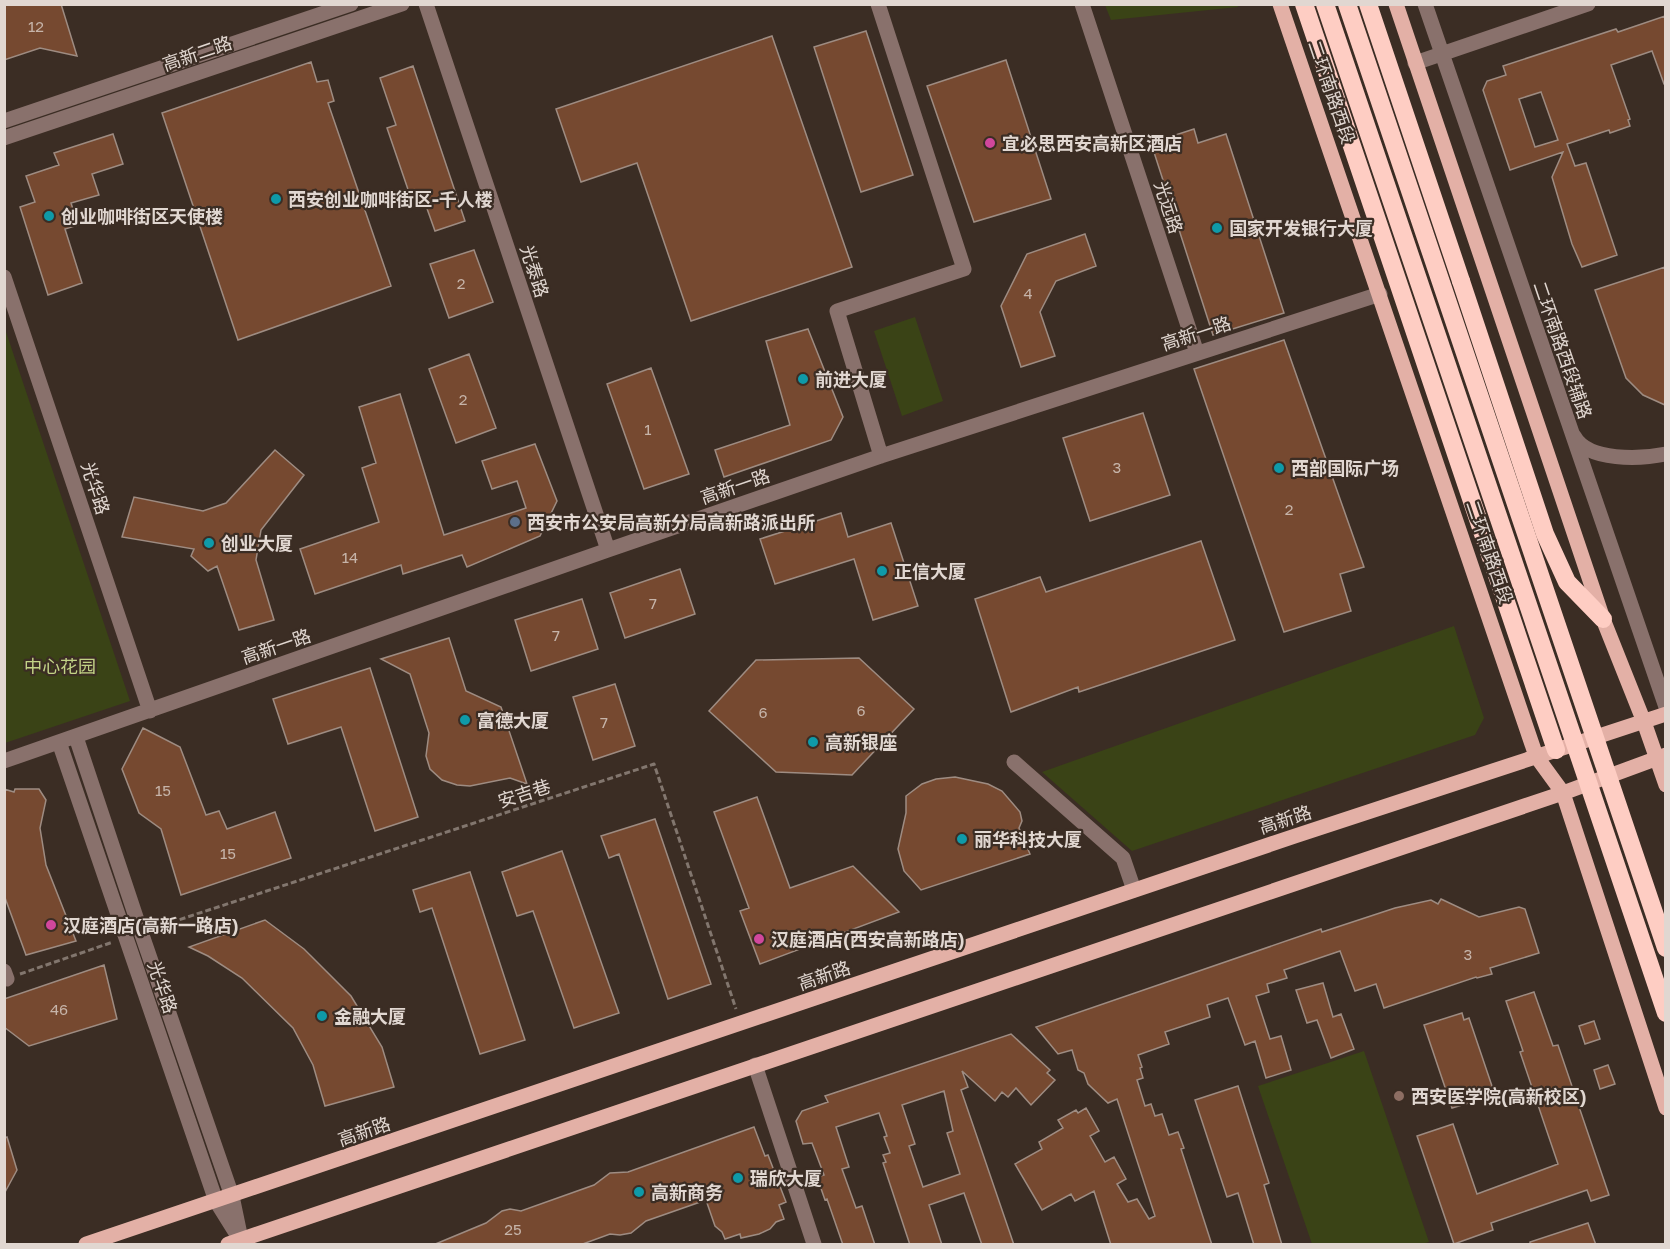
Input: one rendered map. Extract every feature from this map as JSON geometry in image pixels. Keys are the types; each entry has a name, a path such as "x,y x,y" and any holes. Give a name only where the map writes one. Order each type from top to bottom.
{"highway":[{"path":"1304,4 1556,750"},
{"name":"二环南路西段","path":"1325,4 1665,1012"},
{"path":"1347,4 1665,948"},
{"path":"1368,4 1545,534 1567,582 1603,619"}],"main road":[{"name":"二环南路西段","path":"1280,4 1536,756 1563,793 1665,1108"},
{"path":"1396,4 1603,619 1644,722 1661,756 1665,785"},
{"name":"高新路","path":"86,1245 1134,890 1665,714"},
{"path":"237,1243 755,1065 1563,793 1661,756"}],"street":[{"name":"高新二路","path":"4,121 351,4"},
{"name":"高新二路","path":"4,138 402,4"},
{"name":"光泰路","path":"426,4 608,550"},
{"path":"878,4 964,269 837,311 881,456"},
{"name":"光远路","path":"1082,4 1197,353"},
{"name":"二环南路西段辅路","path":"1425,4 1665,707"},
{"path":"1415,63 1588,4"},
{"name":"光华路","path":"4,277 150,711"},
{"name":"高新一路","path":"4,761 881,456 1380,294"},
{"path":"1570,430 1576,441 1586,449 1598,454 1638,457 1665,454"},
{"name":"光华路","path":"76,737 232,1196 237,1243"},
{"name":"光华路","path":"59,742 216,1201 237,1243"},
{"path":"1014,762 1123,858 1134,890"},
{"path":"755,1065 814,1245"}],"path":[{"name":"安吉巷","path":"141,932 654,764 741,1024"},
{"path":"6,975 126,938"}],"green space":[{"path":"1237,4 1238,7 1111,20 1105,5"},
{"path":"915,317 943,401 902,416 874,331"},
{"name":"中心花园","path":"4,326 130,701 5,743 4,743"},
{"path":"1454,626 1484,718 1475,735 1132,851 1042,772"},
{"path":"1364,1051 1429,1242 1422,1244 1312,1244 1258,1086"}],"building":[{"path":"4,4 61,4 77,56 40,48 4,60"},
{"path":"1665,16 1665,84 1652,51 1611,65 1630,119 1628,120 1630,126 1610,133 1609,130 1567,144 1575,166 1586,163 1617,255 1582,267 1572,244 1552,177 1563,152 1510,170 1483,90 1487,81 1506,75 1503,66 1616,29 1618,32","holes":["1541,92 1558,140 1535,147 1519,99"]},
{"path":"866,31 913,175 861,192 814,47"},
{"path":"772,36 852,267 691,321 637,163 581,182 556,109"},
{"name":"宜必思西安高新区酒店","path":"1006,60 1051,199 974,222 927,86"},
{"name":"西安创业咖啡街区-千人楼","path":"311,62 317,82 328,80 334,101 328,103 391,286 238,340 162,113"},
{"path":"413,66 465,221 435,231 425,203 414,207 387,128 396,125 380,78"},
{"name":"国家开发银行大厦","path":"1194,129 1198,143 1226,134 1284,313 1213,335 1151,143"},
{"name":"创业咖啡街区天使楼","path":"113,134 123,164 92,174 99,195 71,203 78,225 65,229 82,283 48,295 20,207 35,202 26,176 59,165 54,153"},
{"path":"1085,234 1096,266 1056,281 1040,312 1055,356 1021,367 1001,306 1027,254"},
{"path":"474,250 493,302 449,318 430,264"},
{"path":"1665,267 1665,405 1643,395 1626,378 1595,290"},
{"name":"前进大厦","path":"808,329 843,417 831,440 724,477 715,450 790,425 766,341"},
{"name":"西部国际广场","path":"1284,340 1364,567 1340,574 1351,611 1284,632 1194,369"},
{"path":"469,354 496,428 456,443 429,369"},
{"path":"651,368 689,474 644,489 607,384"},
{"path":"400,394 444,535 526,508 517,481 492,489 482,461 535,444 557,501 540,536 467,567 462,555 403,574 401,565 315,594 300,549 379,522 362,468 376,463 359,407"},
{"path":"1143,413 1170,495 1090,521 1063,438"},
{"name":"创业大厦","path":"275,450 304,475 261,530 256,560 274,620 239,630 217,566 208,571 191,556 194,549 122,537 134,497 203,511 226,503"},
{"name":"正信大厦","path":"841,513 848,537 891,523 918,606 873,620 854,559 775,584 760,539"},
{"path":"1201,541 1235,640 1079,692 1078,687 1011,712 975,599 1040,577 1046,592"},
{"path":"680,569 695,614 625,638 610,593"},
{"path":"582,599 598,649 531,671 515,620"},
{"name":"富德大厦","path":"449,638 466,691 501,707 527,784 510,778 470,786 457,785 442,780 430,769 426,756 429,733 410,674 381,659"},
{"name":"高新银座","path":"859,658 914,709 852,775 776,772 709,711 756,660"},
{"path":"370,668 418,817 375,831 341,727 288,744 273,699"},
{"path":"615,684 635,746 593,760 573,697"},
{"path":"143,728 180,747 206,815 219,811 227,829 275,812 291,858 181,895 161,829 139,813 122,769"},
{"name":"丽华科技大厦","path":"955,777 988,784 1002,791 1020,812 1022,821 1019,828 1030,854 921,890 904,871 898,849 906,813 906,796 922,784 936,779"},
{"path":"4,789 14,792 15,789 39,789 46,800 40,828 46,865 76,941 26,955 4,895"},
{"path":"757,797 790,888 853,866 899,912 760,964 740,911 749,908 714,812"},
{"path":"655,819 711,984 668,999 619,854 609,858 601,836"},
{"path":"562,851 619,1013 574,1028 533,911 517,916 502,872"},
{"path":"470,872 525,1040 480,1054 432,908 420,912 413,890"},
{"path":"1441,899 1479,917 1519,907 1525,909 1539,953 1490,968 1492,974 1476,977 1384,1008 1376,984 1355,991 1340,951 1284,970 1287,978 1267,984 1269,992 1256,996 1270,1039 1281,1036 1291,1070 1266,1078 1255,1041 1245,1045 1228,998 1207,1005 1210,1017 1165,1032 1169,1044 1138,1055 1143,1078 1137,1080 1145,1106 1151,1104 1155,1116 1162,1114 1169,1135 1178,1132 1184,1148 1181,1149 1212,1245 1111,1245 1094,1191 1075,1201 1071,1194 1042,1210 1015,1164 1042,1149 1039,1142 1063,1128 1058,1120 1076,1110 1078,1113 1086,1108 1099,1131 1090,1136 1105,1162 1114,1157 1126,1179 1117,1184 1128,1202 1137,1199 1149,1219 1155,1216 1117,1099 1108,1103 1088,1084 1084,1073 1078,1070 1072,1050 1058,1054 1036,1027 1321,929 1322,932 1395,908 1431,900 1438,904"},
{"name":"金融大厦","path":"265,920 304,949 351,996 382,1047 394,1087 325,1106 313,1065 293,1028 242,978 208,956 189,947"},
{"path":"104,965 117,1019 29,1046 4,1027 4,999"},
{"path":"1323,983 1333,1017 1341,1014 1354,1049 1331,1058 1317,1020 1307,1023 1296,990"},
{"path":"1534,992 1553,1046 1558,1045 1609,1195 1591,1201 1587,1190 1491,1223 1493,1230 1454,1244 1417,1136 1453,1124 1477,1194 1558,1164 1520,1052 1523,1051 1506,1001"},
{"path":"1462,1013 1464,1020 1469,1018 1495,1095 1452,1108 1424,1025"},
{"path":"1594,1021 1600,1039 1585,1044 1579,1026"},
{"path":"1011,1034 1050,1070 1047,1073 1055,1080 1031,1105 1016,1088 1008,1097 1002,1092 995,1101 962,1071 968,1087 961,1090 1014,1245 982,1245 964,1193 929,1205 942,1245 910,1245 883,1163 886,1162 883,1155 890,1153 879,1113 836,1127 849,1167 842,1169 856,1208 862,1206 875,1245 843,1245 817,1177 824,1175 812,1143 803,1144 796,1121 802,1111 828,1102 825,1096","holes":["944,1091 953,1131 947,1133 960,1174 923,1187 909,1146 915,1144 902,1105"]},
{"path":"1608,1065 1615,1084 1600,1089 1594,1070"},
{"path":"1238,1086 1269,1183 1264,1185 1282,1245 1254,1245 1238,1193 1227,1197 1195,1100"},
{"path":"754,1127 765,1156 768,1155 786,1202 779,1205 784,1219 759,1234 741,1238 740,1234 725,1239 722,1232 715,1226 706,1200 646,1221 631,1233 610,1234 580,1245 433,1245 486,1223 502,1211 510,1209 521,1211 594,1185 610,1173 628,1172"},
{"path":"7,1137 17,1170 4,1194 4,1138"},
{"path":"1588,1223 1596,1245 1530,1245 1530,1242"}],"place":[{"name":"宜必思西安高新区酒店","path":"990,143"},
{"name":"西安创业咖啡街区-千人楼","path":"276,199"},
{"name":"创业咖啡街区天使楼","path":"49,216"},
{"name":"国家开发银行大厦","path":"1217,228"},
{"name":"前进大厦","path":"803,379"},
{"name":"西部国际广场","path":"1279,468"},
{"name":"西安市公安局高新分局高新路派出所","path":"515,522"},
{"name":"创业大厦","path":"209,543"},
{"name":"正信大厦","path":"882,571"},
{"name":"富德大厦","path":"465,720"},
{"name":"高新银座","path":"813,742"},
{"name":"丽华科技大厦","path":"962,839"},
{"name":"汉庭酒店(高新一路店)","path":"51,925"},
{"name":"汉庭酒店(西安高新路店)","path":"759,939"},
{"name":"金融大厦","path":"322,1016"},
{"name":"西安医学院(高新校区)","path":"1399,1096"},
{"name":"瑞欣大厦","path":"738,1178"},
{"name":"高新商务","path":"639,1192"}]}
